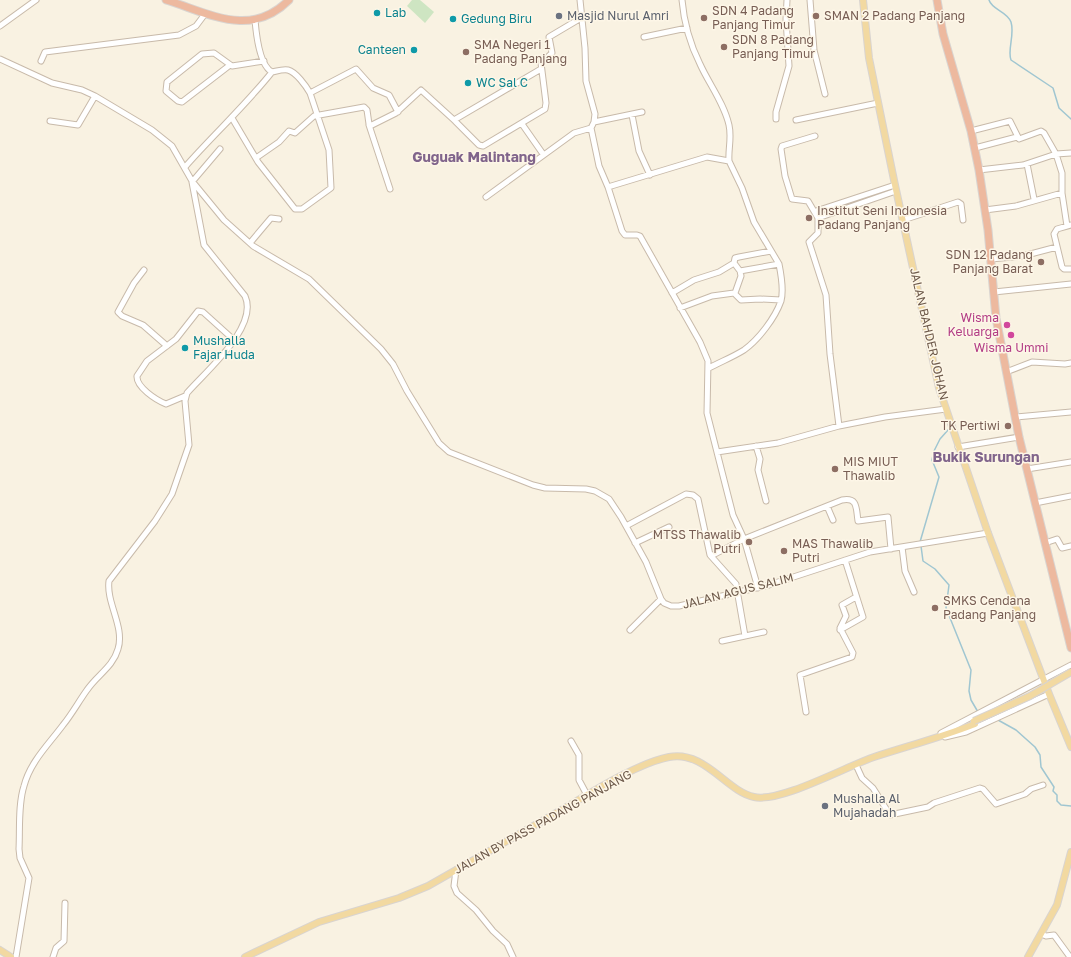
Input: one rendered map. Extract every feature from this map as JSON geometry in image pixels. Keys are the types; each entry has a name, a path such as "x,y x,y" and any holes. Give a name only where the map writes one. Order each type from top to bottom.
{"highway":[{"path":"166,0 226,21 255,20 277,10 289,0"},
{"path":"937,0 943,34 975,148 985,210 996,318 1019,437 1071,648"}],"main road":[{"name":"JALAN BAHDER JOHAN","path":"863,0 869,58 895,188 939,388 988,533 1049,694 1071,747"},
{"path":"975,722 1030,696 1071,672"},
{"path":"975,722 1033,698 1071,676"},
{"name":"JALAN BY PASS PADANG PANJANG","path":"245,957 319,922 399,898 428,886 610,782 655,761 681,756 690,758 712,769 743,793 754,797 765,798 824,779 856,765 975,722"},
{"path":"1028,957 1030,950 1041,934 1057,905 1071,852"},
{"path":"0,950 11,957"}],"street":[{"path":"0,26 36,0"},
{"path":"580,0 585,48 586,81 595,114 594,122 591,128 599,166 608,187 622,231 625,235 639,236 700,342 709,368 707,413 733,515 744,539 758,588"},
{"path":"682,0 688,38 700,65 720,101 729,123 731,137 728,152 729,161 742,188 754,222 779,264 781,272 781,300 773,318 752,343 743,350 709,368"},
{"path":"776,119 776,112 789,66 786,19 787,0"},
{"path":"810,0 814,50 825,94"},
{"path":"41,61 45,52 179,35 196,26 205,14"},
{"path":"369,125 372,125 398,112 421,90 481,146 543,112 546,106 541,61 552,53 549,38 550,35 581,18"},
{"path":"232,118 256,158 297,210 329,192 332,185 330,155 310,93 306,86 290,71 272,72 267,68 258,44 255,20"},
{"path":"644,37 687,28"},
{"path":"230,65 182,102 178,102 166,90 167,82 202,54 214,54 230,65 235,66 264,61"},
{"path":"0,59 52,83 82,90 95,96 152,130 172,146 192,181 224,220 250,243 309,279 381,349 393,364 407,391 439,443 449,452 533,485 545,488 579,488 595,491 609,499 646,562 661,599 630,630"},
{"path":"310,93 356,69 373,88 389,96 398,112"},
{"path":"454,120 541,69"},
{"path":"184,167 232,118 272,72"},
{"path":"50,121 78,125 95,96"},
{"path":"796,120 878,103"},
{"path":"256,158 278,142 289,131 295,133 317,115 365,108 390,190"},
{"path":"594,122 642,112"},
{"path":"632,115 639,151 650,175"},
{"path":"971,132 1010,121 1017,137"},
{"path":"522,124 543,154"},
{"path":"486,197 543,154 574,133 591,128"},
{"path":"975,148 1017,137 1020,139 1043,131 1056,154 1062,176 1062,193 1069,226 1055,230 1062,267 1064,269 1071,268"},
{"path":"815,136 782,146 781,149 785,176 792,199 808,201 816,211 818,218 818,234 809,242 826,295 830,354 839,426"},
{"path":"192,181 220,149"},
{"path":"979,170 1027,164 1056,154 1071,153"},
{"path":"608,187 707,157 729,161"},
{"path":"1027,164 1034,199"},
{"path":"192,181 204,246 248,301 249,307 246,320 234,340 185,396 166,404 155,399 136,380 147,361 178,337 196,312 200,311 234,340"},
{"path":"816,211 895,188"},
{"path":"818,218 895,188"},
{"path":"985,210 1016,206 1034,199 1062,193"},
{"path":"903,220 958,202 961,204 963,220"},
{"path":"250,243 271,218 279,220"},
{"path":"991,259 1022,256 1057,247"},
{"path":"734,264 735,258 738,256 771,250"},
{"path":"672,293 694,280 719,272 734,264"},
{"path":"734,264 740,271 741,276 735,293"},
{"path":"740,271 779,264"},
{"path":"144,270 134,283 118,312 122,316 143,325 167,346"},
{"path":"994,292 1071,284"},
{"path":"680,308 712,296 735,293"},
{"path":"735,293 741,300 781,300"},
{"path":"1006,372 1032,362 1071,363"},
{"path":"16,957 29,878 20,858 18,849 24,784 42,751 63,725 90,686 111,664 115,657 118,649 120,634 113,610 109,580 155,522 172,494 189,445 185,396"},
{"path":"717,452 778,443 839,426 886,417 946,409"},
{"path":"1016,418 1071,412"},
{"path":"958,447 1019,437"},
{"path":"756,446 760,459 758,467 759,476 766,501"},
{"path":"1027,469 1071,462"},
{"path":"626,526 682,496 693,495 700,502 711,556 735,582 745,636"},
{"path":"1035,503 1071,496"},
{"path":"711,556 744,539 848,499 853,500 858,521 888,517 891,549"},
{"path":"827,506 833,520"},
{"path":"635,543 669,526"},
{"name":"JALAN AGUS SALIM","path":"661,599 668,605 679,606 758,588 870,552 988,533"},
{"path":"1045,542 1056,539 1062,548 1071,546"},
{"path":"902,547 905,571 914,592"},
{"path":"840,630 863,617 845,560"},
{"path":"840,630 846,616 842,605 856,597"},
{"path":"806,712 800,675 852,657 853,653 840,630"},
{"path":"722,641 764,632"},
{"path":"940,735 1044,681 1071,665"},
{"path":"940,735 969,731 1049,694"},
{"path":"571,741 579,755 579,780 587,795"},
{"path":"856,765 862,778 873,788 890,815 928,807 934,802 980,788 984,788 996,804 1025,794 1031,789 1043,785"},
{"path":"456,870 454,886 457,893 476,910 493,931 507,944 513,957"},
{"path":"53,957 56,948 64,941 65,904"},
{"path":"1041,934 1046,936 1054,935 1070,957"}],"green space":[{"path":"412,0 420,0 434,12 425,23 407,6"}],"waterway":[{"path":"989,0 993,6 1006,15 1011,22 1011,60 1053,88 1059,108 1071,119"},
{"path":"920,542 939,477 932,460 934,451 940,439 948,430"},
{"path":"921,546 923,561 935,569 949,585 946,608 971,670 969,691 971,700 978,712"},
{"path":"998,720 1016,730 1035,747 1040,755 1041,767 1054,787 1053,791 1057,795 1057,801 1061,805 1071,806"}],"place":[{"name":"Lab","path":"377,13"},
{"name":"Masjid Nurul Amri","path":"559,16"},
{"name":"SMAN 2 Padang Panjang","path":"816,16"},
{"name":"SDN 4 Padang Panjang Timur","path":"704,18"},
{"name":"Gedung Biru","path":"453,19"},
{"name":"SDN 8 Padang Panjang Timur","path":"724,47"},
{"name":"Canteen","path":"414,50"},
{"name":"SMA Negeri 1 Padang Panjang","path":"466,52"},
{"name":"WC Sal C","path":"468,83"},
{"name":"Institut Seni Indonesia Padang Panjang","path":"809,218"},
{"name":"SDN 12 Padang Panjang Barat","path":"1041,262"},
{"name":"Wisma Keluarga","path":"1007,325"},
{"name":"Wisma Ummi","path":"1011,335"},
{"name":"Mushalla Fajar Huda","path":"185,348"},
{"name":"TK Pertiwi","path":"1008,426"},
{"name":"MIS MIUT Thawalib","path":"835,469"},
{"name":"MTSS Thawalib Putri","path":"749,542"},
{"name":"MAS Thawalib Putri","path":"784,551"},
{"name":"SMKS Cendana Padang Panjang","path":"935,608"},
{"name":"Mushalla Al Mujahadah","path":"825,806"}],"district":[{"name":"Guguak Malintang","path":"474,157"},
{"name":"Bukik Surungan","path":"986,457"}]}
